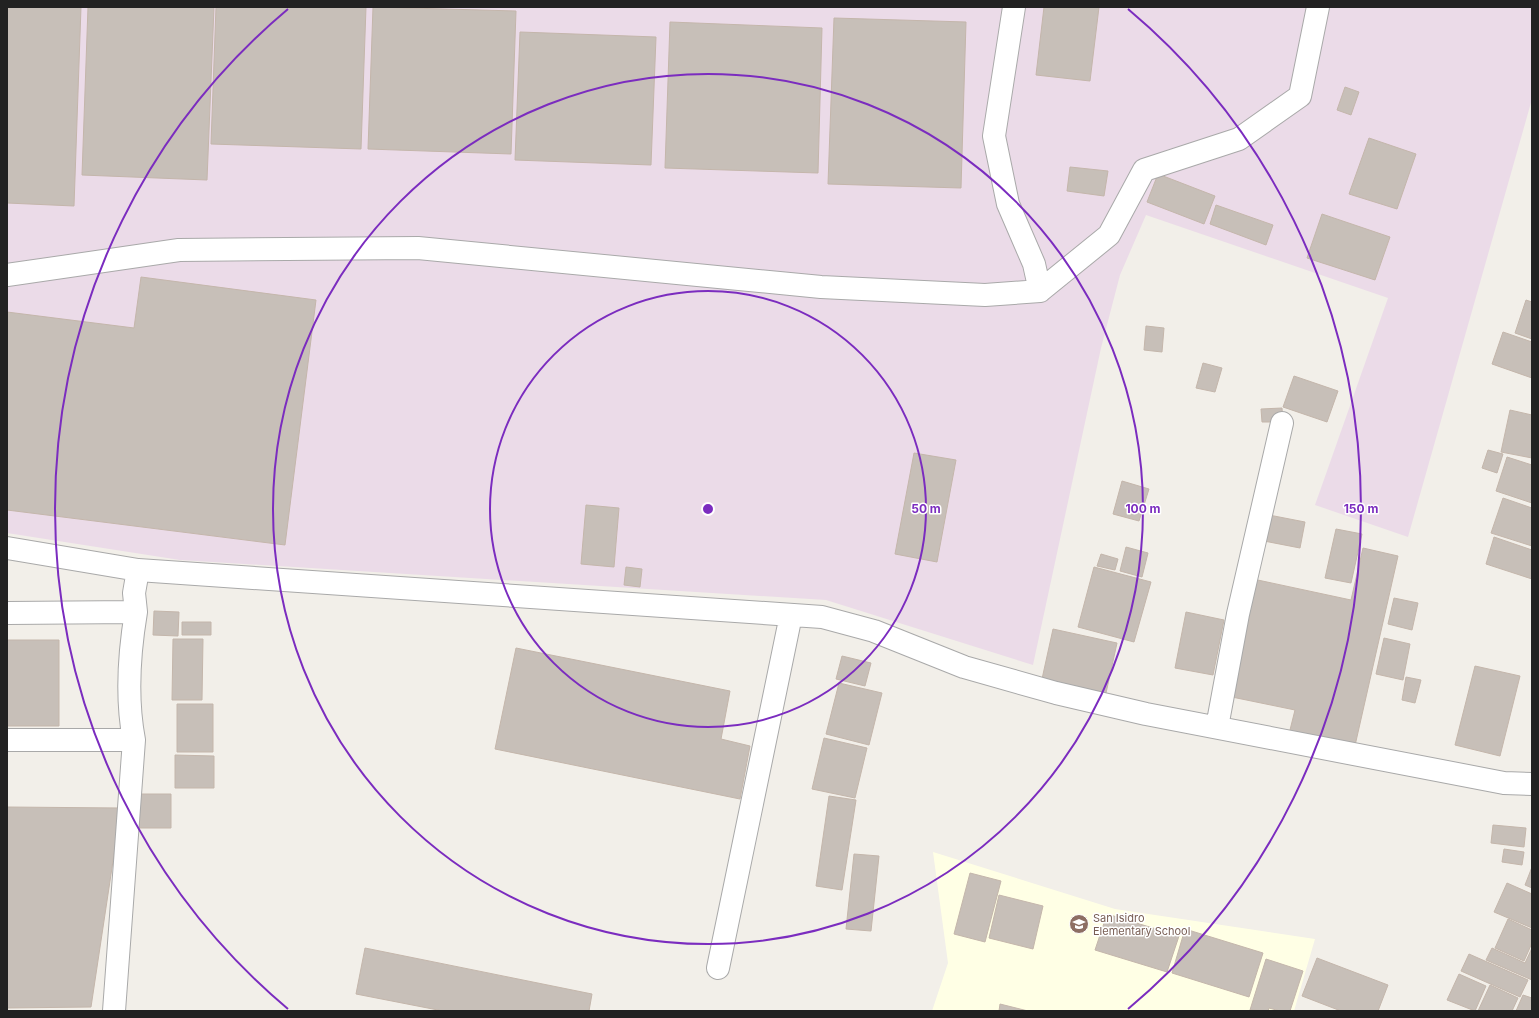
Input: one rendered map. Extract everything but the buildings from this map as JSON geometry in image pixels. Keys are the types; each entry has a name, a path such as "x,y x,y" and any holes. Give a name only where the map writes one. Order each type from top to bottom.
{"street":[{"path":"1014,7 994,136 1008,204 1034,264 1040,291"},
{"path":"7,275 179,250 418,248 821,286 985,295 1040,291 1109,236 1144,170 1240,139 1300,96 1318,7"},
{"path":"1217,727 1239,607 1282,423"},
{"path":"7,548 138,570 822,617 874,631 964,667 1056,693 1146,714 1504,783 1532,784"},
{"path":"114,1011 134,740 130,717 130,648 136,612 134,593 138,570"},
{"path":"7,613 136,612"},
{"path":"718,968 791,615"},
{"path":"7,740 134,740"}],"shaded area":[{"path":"7,7 1532,7 1532,99 1408,537 1315,505 1388,298 1146,215 1120,275 1101,348 1033,665 826,600 180,560 7,533"},
{"name":"San Isidro Elementary School","path":"933,852 1115,909 1315,939 1294,1011 932,1011 948,963"}],"place":[{"name":"San Isidro Elementary School","path":"1079,924"}]}
